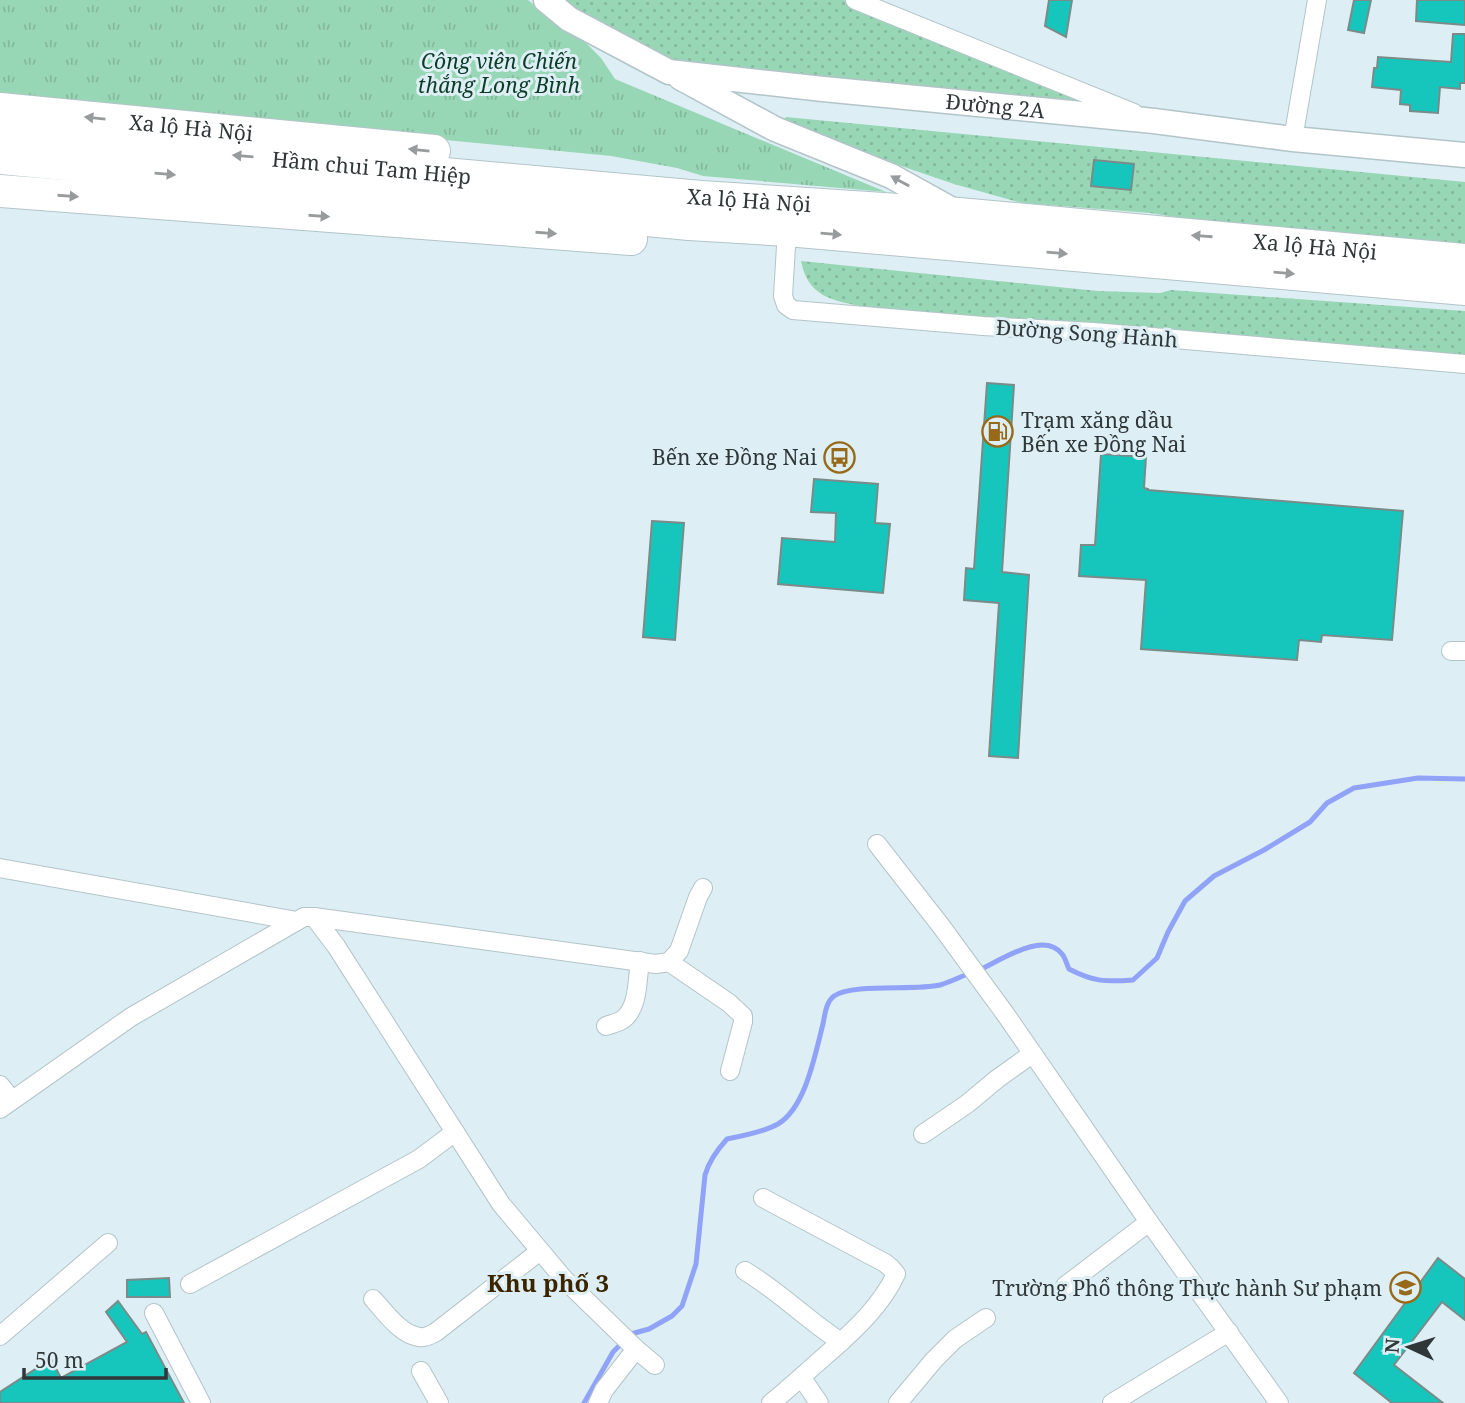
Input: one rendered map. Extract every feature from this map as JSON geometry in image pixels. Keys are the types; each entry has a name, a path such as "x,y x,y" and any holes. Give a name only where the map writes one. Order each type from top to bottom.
{"highway":[{"name":"Xa lộ Hà Nội","path":"0,108 621,169 674,179 695,210 787,230 1465,289"},
{"name":"Hầm chui Tam Hiệp","path":"0,134 695,210"},
{"name":"Hầm chui Tam Hiệp","path":"0,158 695,210"},
{"name":"Xa lộ Hà Nội","path":"0,191 633,240 662,234 695,210 960,215 1465,260"}],"street":[{"name":"Đường 2A","path":"546,0 569,19 669,72 1465,155"},
{"path":"855,0 1154,121"},
{"path":"1293,139 1317,0"},
{"path":"669,72 775,129 891,176 960,215"},
{"name":"Đường Song Hành","path":"787,230 783,296 786,305 793,310 1107,333 1465,364"},
{"path":"877,844 941,926 1279,1403"},
{"path":"0,868 306,919 656,964 669,962 679,951 703,888"},
{"path":"0,1085 6,1105 131,1017 306,919"},
{"path":"306,919 336,947 501,1204 564,1279 655,1364"},
{"path":"606,1026 621,1021 630,1011 634,1002 640,961"},
{"path":"669,962 729,1003 743,1016 730,1071"},
{"path":"923,1134 1032,1054"},
{"path":"190,1284 419,1160 455,1132"},
{"path":"763,1198 885,1264 896,1276 877,1306 851,1334 771,1403"},
{"path":"1065,1286 1149,1222"},
{"path":"0,1336 108,1243"},
{"path":"373,1299 407,1332 418,1337 428,1336 540,1251"},
{"path":"745,1271 769,1285 841,1342"},
{"path":"154,1313 201,1403"},
{"path":"898,1403 955,1339 986,1318"},
{"path":"1112,1403 1229,1332"},
{"path":"598,1403 604,1390 636,1349"},
{"path":"421,1371 439,1403"},
{"path":"802,1378 819,1403"}],"green space":[{"name":"Công viên Chiến thắng Long Bình","path":"0,0 528,0 563,28 582,39 601,58 615,79 886,192 703,176 677,168 611,156 0,97"},
{"path":"563,0 844,0 1117,111 672,61 574,9"},
{"path":"786,117 1465,182 1465,245 1217,224 1150,213 1022,203 954,184 784,126 782,121"},
{"path":"801,261 1098,291 1160,293 1171,290 1465,311 1465,355 872,309 837,301 818,292 811,285"}],"building":[{"path":"1049,0 1072,0 1066,37 1045,26"},
{"path":"1354,0 1371,0 1364,33 1348,30"},
{"path":"1417,0 1465,0 1465,25 1416,21"},
{"path":"1453,34 1465,34 1465,83 1460,83 1460,89 1440,87 1438,113 1410,111 1410,105 1400,104 1401,90 1372,87 1378,57 1451,62"},
{"path":"1094,160 1134,164 1131,190 1091,186"},
{"path":"987,383 1014,385 1002,572 1029,575 1018,758 989,756 999,603 964,600 966,568 974,569"},
{"path":"1101,454 1146,457 1144,488 1148,490 1403,511 1392,640 1322,635 1321,642 1299,640 1297,660 1141,649 1146,580 1079,576 1081,545 1095,545"},
{"path":"814,479 878,484 875,523 890,524 883,593 778,584 782,538 835,542 836,513 811,512"},
{"path":"652,521 684,523 675,640 643,637"},
{"path":"1438,1258 1465,1279 1465,1320 1442,1302 1394,1365 1443,1403 1392,1403 1354,1373"},
{"path":"169,1278 170,1297 127,1297 127,1280"},
{"path":"118,1301 142,1334 146,1332 184,1403 0,1403 0,1392 51,1359 61,1378 127,1342 106,1312"}],"waterway":[{"path":"979,970 1021,950 1044,945 1054,947 1063,955 1069,969 1093,979 1133,980 1157,958 1185,901 1214,876 1310,822 1327,803 1354,788 1418,778 1465,779"},
{"path":"584,1403 613,1352 631,1334 649,1329 672,1316 682,1306 696,1264 705,1175 709,1165 727,1139 772,1127 788,1116 808,1079 829,1001 843,992 869,988 929,987 970,973"}],"place":[{"name":"Trạm xăng dầu Bến xe Đồng Nai","path":"998,432"},
{"name":"Bến xe Đồng Nai","path":"840,457"},
{"name":"Trường Phổ thông Thực hành Sư phạm","path":"1405,1288"}],"district":[{"name":"Khu phố 3","path":"548,1282"}]}
